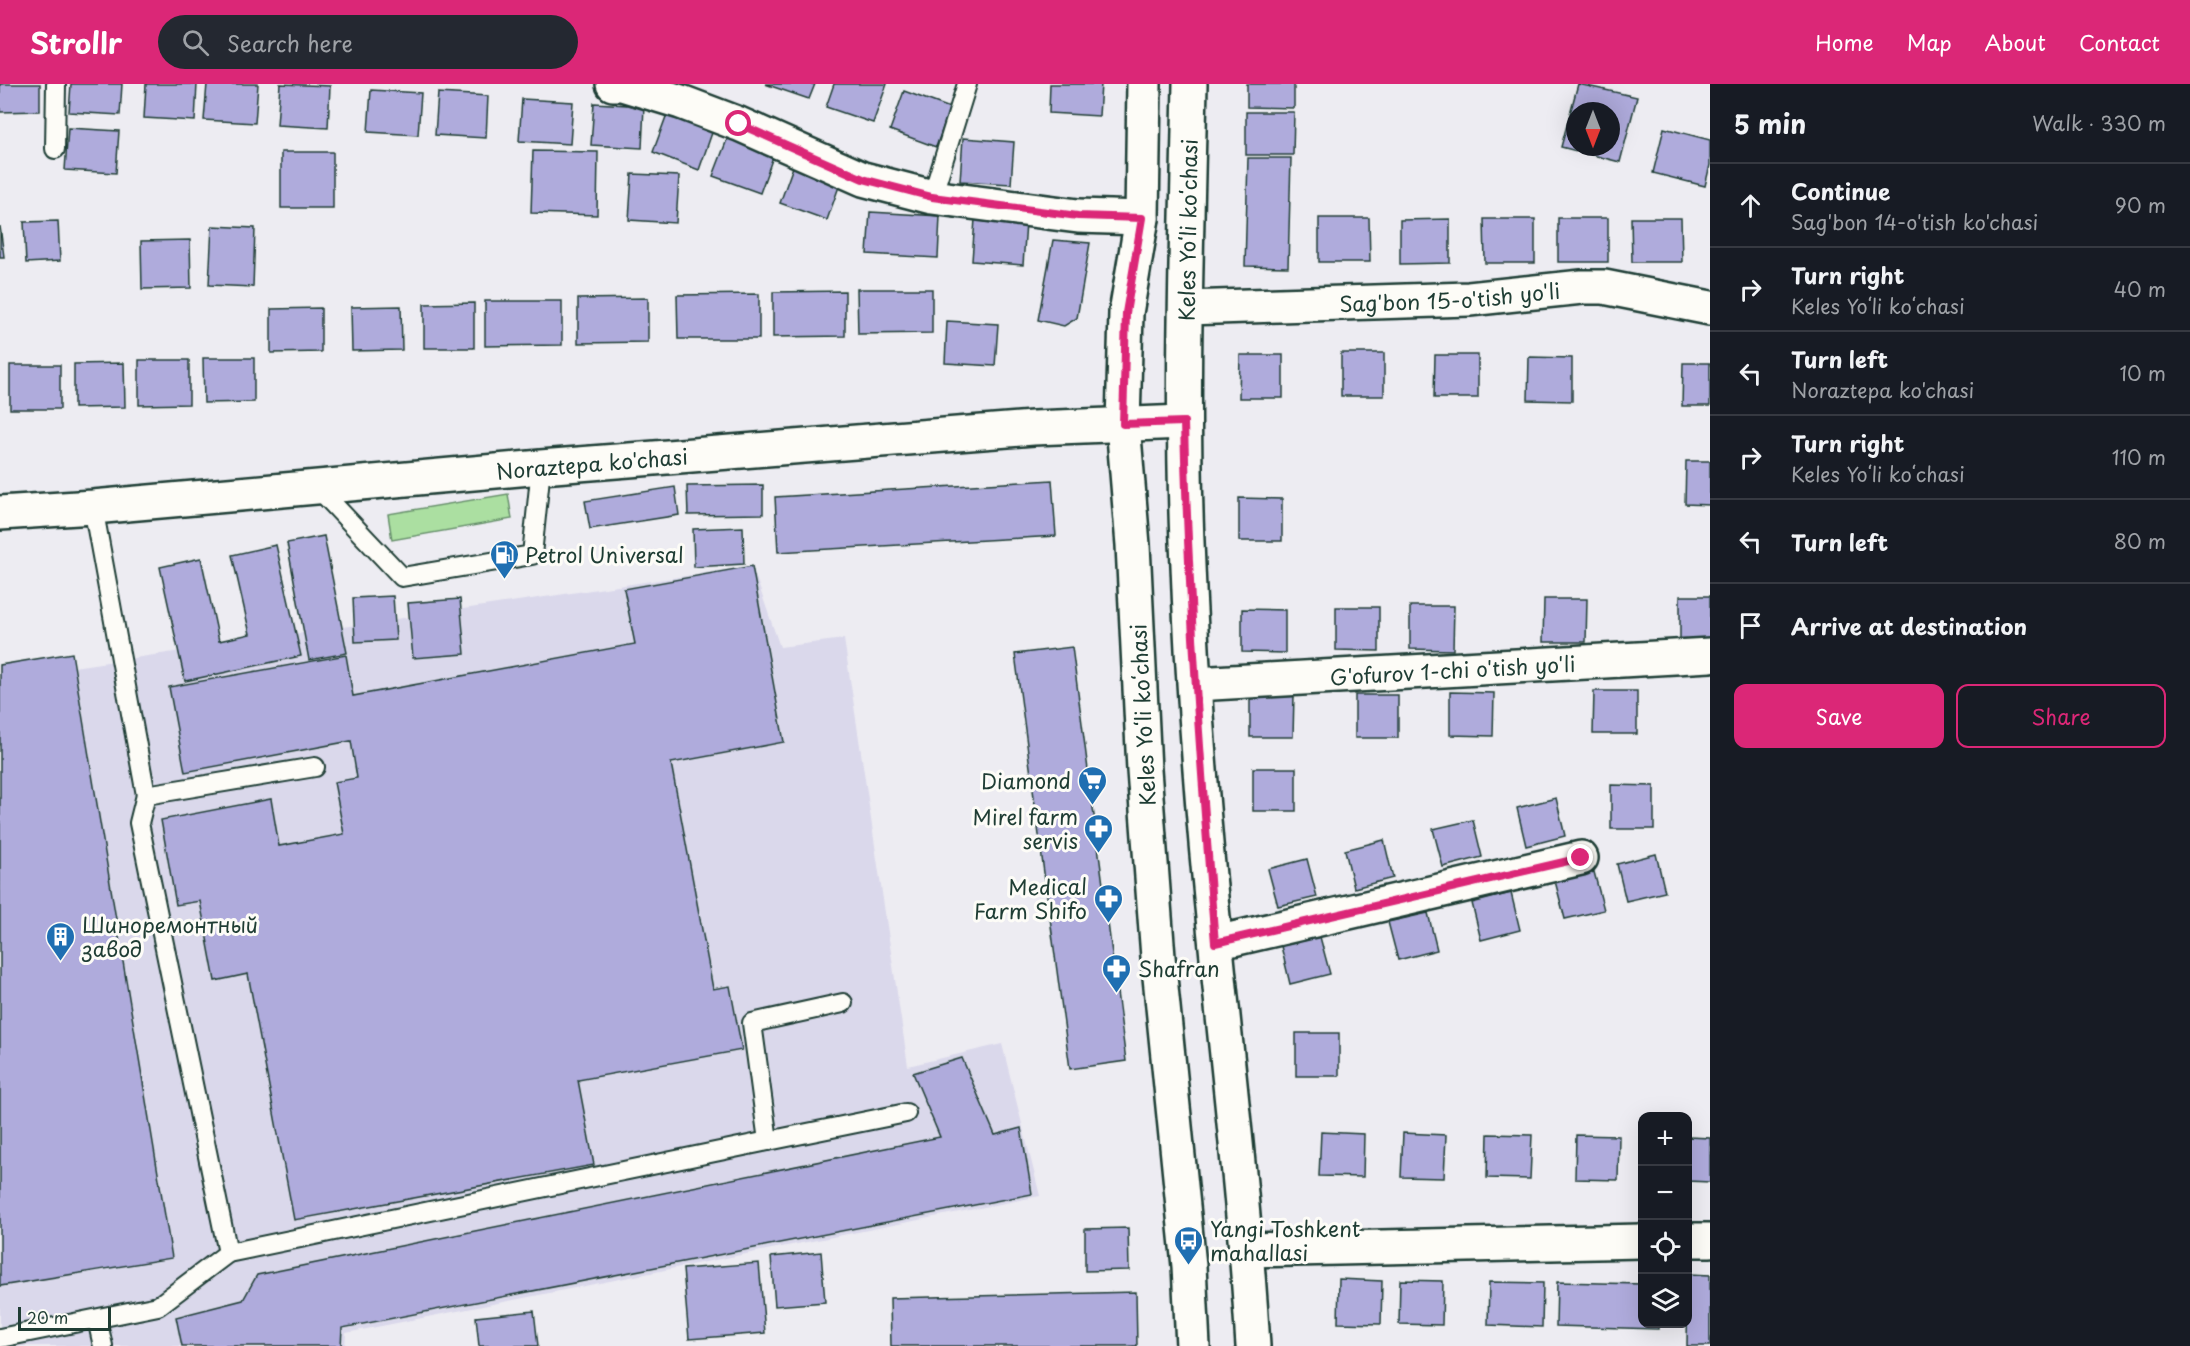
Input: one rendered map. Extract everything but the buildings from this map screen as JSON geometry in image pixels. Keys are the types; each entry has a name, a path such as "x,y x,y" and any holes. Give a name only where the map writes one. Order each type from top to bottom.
{"main road":[{"path":"613,84 622,84 710,113 863,179 932,197 1078,216 1142,218"},
{"name":"Keles Yoʻli koʻchasi","path":"1144,84 1142,218 1126,313 1123,424 1133,545 1144,770 1156,934 1189,1266 1193,1346"},
{"name":"Keles Yoʻli koʻchasi","path":"1190,84 1184,422 1187,543 1195,684 1215,943 1247,1250 1253,1346"},
{"name":"Sag'bon 15-o'tish yo'li","path":"1186,308 1469,299 1582,287 1605,287 1710,308"},
{"name":"Noraztepa ko'chasi","path":"0,513 1033,428 1184,422"},
{"name":"G'ofurov 1-chi o'tish yo'li","path":"1195,684 1710,655"},
{"path":"1215,943 1581,858"},
{"path":"1692,1240 1710,1240"},
{"path":"1247,1250 1638,1241"}],"lane":[{"path":"55,149 56,84"},
{"path":"932,197 967,84"},
{"path":"316,486 402,577 532,555 541,467"},
{"path":"93,507 146,795 139,823 228,1253"},
{"path":"146,795 315,767"},
{"path":"768,1142 752,1023 843,1003"},
{"path":"7,1340 158,1306 228,1253 906,1113"},
{"path":"97,1319 103,1346"}],"shaded area":[{"path":"752,566 780,647 844,639 908,1066 1002,1044 1040,1196 346,1333 345,1346 0,1346 0,678"}],"green space":[{"path":"508,494 512,519 392,540 388,514"}],"place":[{"name":"Petrol Universal","path":"504,580"},
{"name":"Diamond","path":"1092,806"},
{"name":"Mirel farm servis","path":"1099,854"},
{"name":"Medical Farm Shifo","path":"1108,924"},
{"name":"Шиноремонтный завод","path":"61,962"},
{"name":"Shafran","path":"1117,994"},
{"name":"Yangi Toshkent mahallasi","path":"1189,1266"}],"route":[{"path":"739,124 863,179 932,197 1078,216 1142,218 1126,313 1123,424 1184,422 1187,543 1195,684 1215,943 1581,858"}]}
